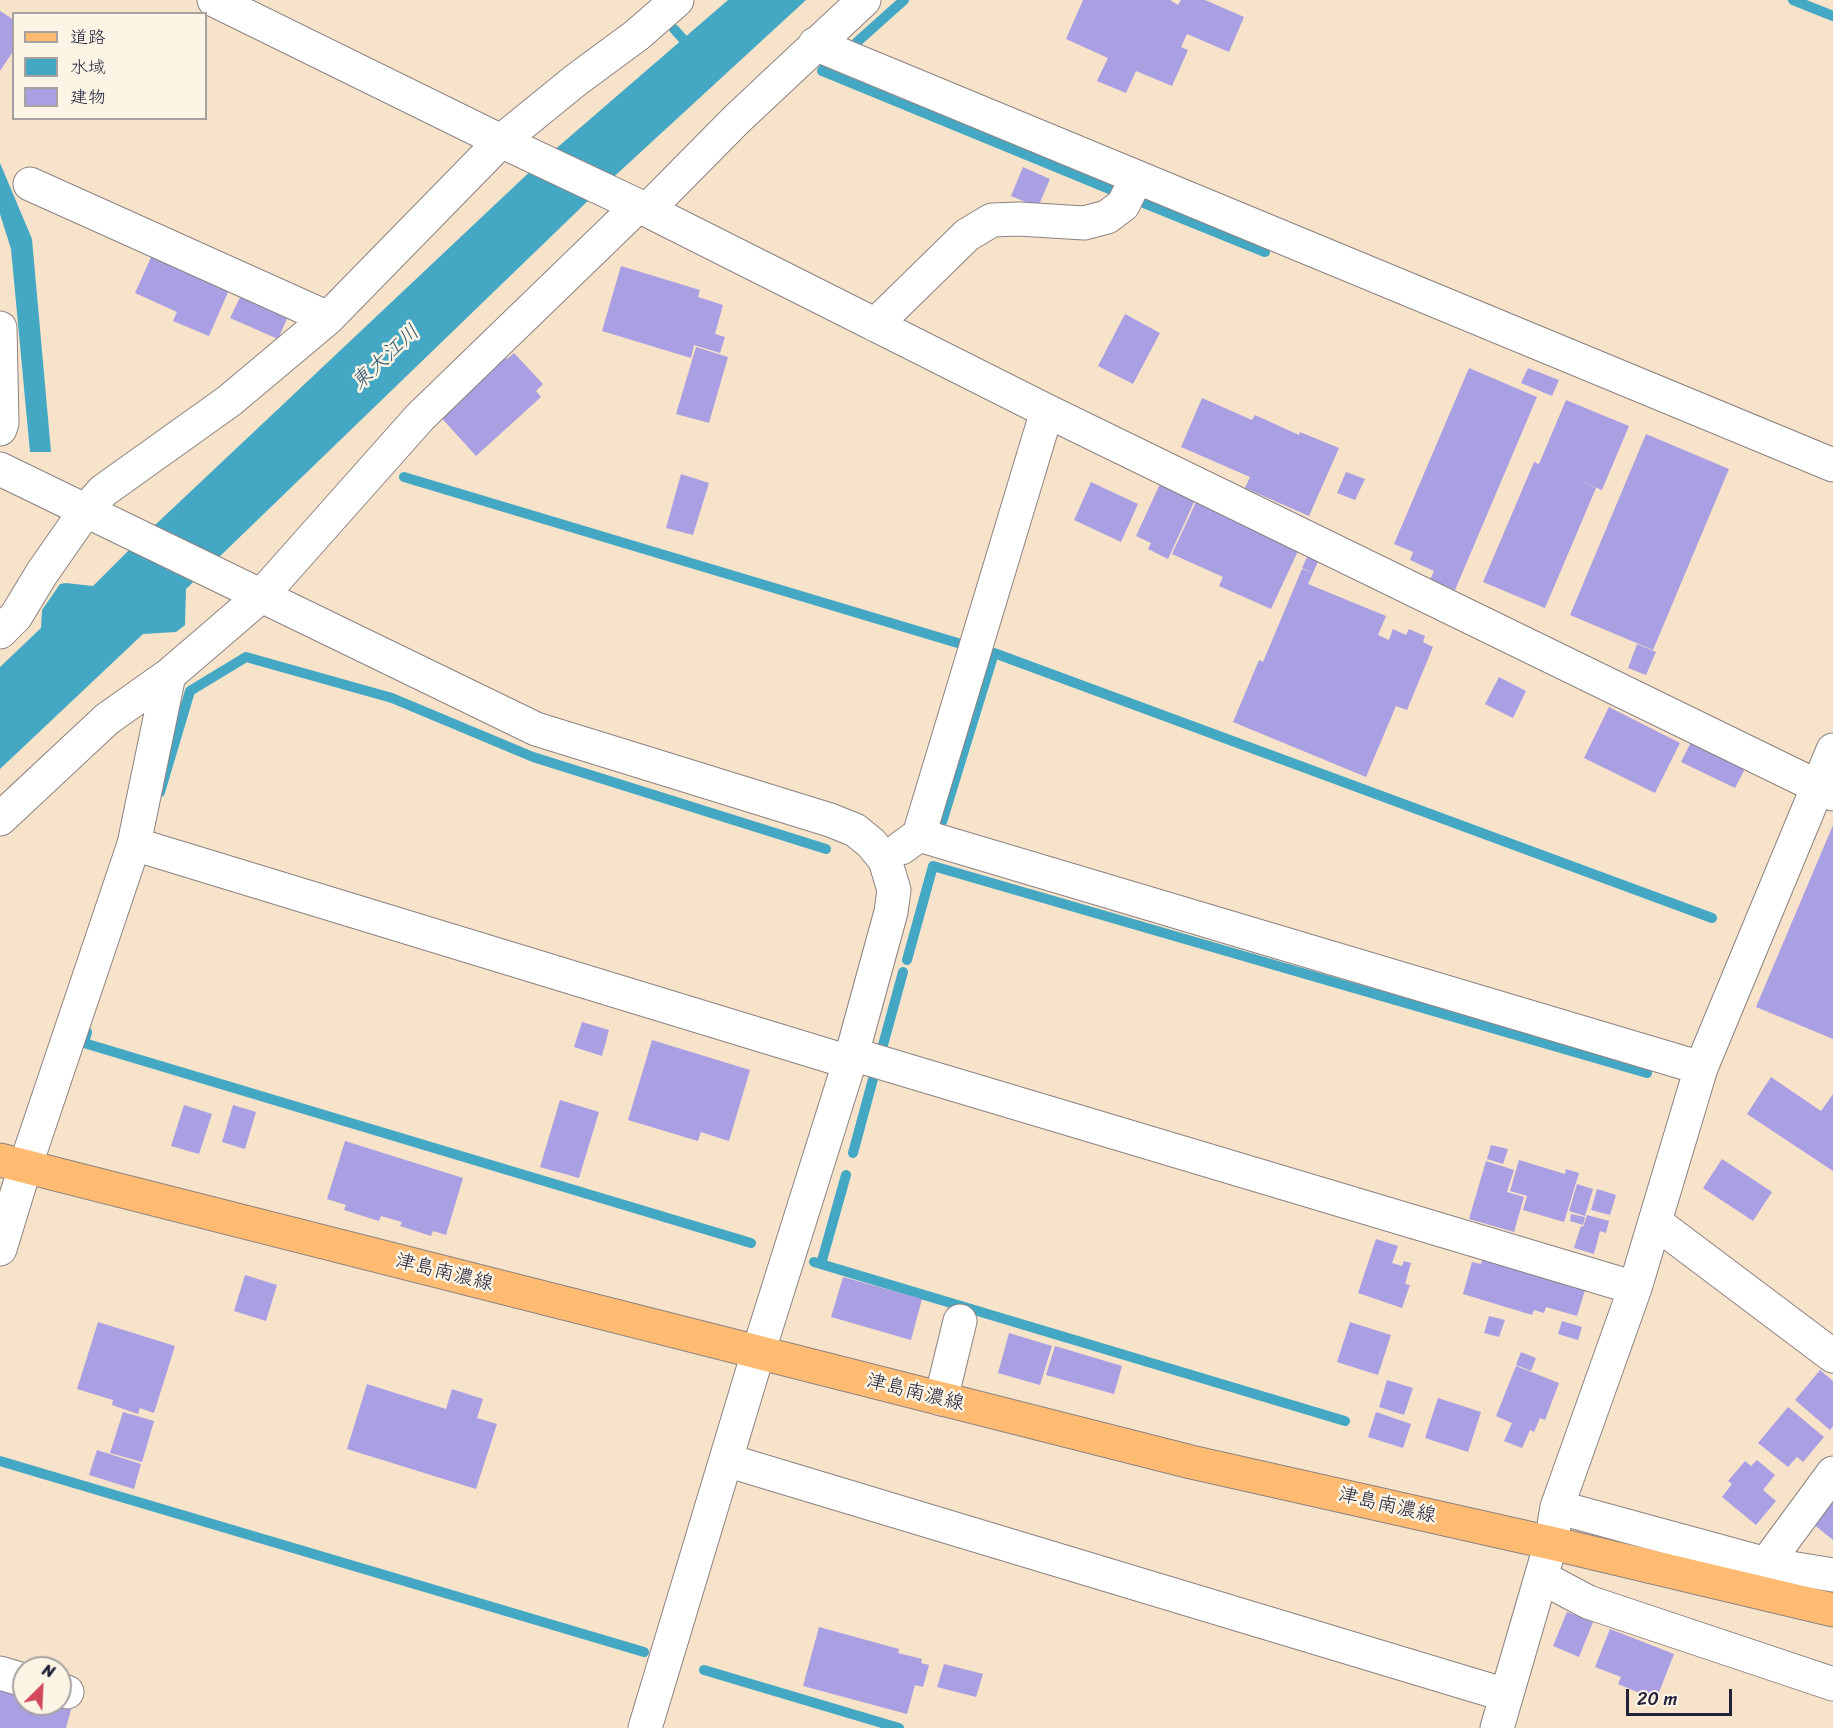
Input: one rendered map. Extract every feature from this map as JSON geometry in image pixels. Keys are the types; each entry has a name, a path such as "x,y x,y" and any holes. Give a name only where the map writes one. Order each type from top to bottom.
{"main road":[{"name":"津島南濃線","path":"12,1163 1191,1462 1551,1543 1833,1610"}],"street":[{"path":"214,0 639,207 1047,411 1826,790"},
{"path":"0,632 16,616 42,573 97,515 104,491 229,401 328,318 512,147 576,80 637,36 676,0"},
{"path":"0,819 107,719 169,675 255,592 420,417 639,207 864,0"},
{"path":"815,44 1833,465"},
{"path":"874,325 967,235 992,220 1019,219 1084,223 1107,217 1124,205 1137,177"},
{"path":"30,184 328,318"},
{"path":"0,328 2,423 0,429"},
{"path":"885,860 919,835 1047,411"},
{"path":"0,469 537,729 830,820 855,830 871,843 885,860 894,890 891,912 850,1058 645,1728"},
{"path":"0,1249 12,1163 134,844 169,675"},
{"path":"1497,1728 1551,1543 1557,1507 1635,1288 1701,1068 1826,790 1833,750"},
{"path":"919,835 1701,1068"},
{"path":"134,844 850,1058 1635,1288"},
{"path":"1655,1222 1833,1356"},
{"path":"941,1399 960,1321"},
{"path":"726,1460 1506,1695"},
{"path":"1767,1564 1833,1473"},
{"path":"1557,1507 1767,1564 1833,1575"},
{"path":"1541,1577 1588,1602 1833,1684"}],"water":[{"name":"東大江川","path":"728,0 806,0 593,196 186,589 185,625 176,632 143,634 0,769 0,667 41,628 42,610 60,584 93,586 537,165"},
{"path":"0,163 32,239 51,452 30,452 11,249 0,214"}],"building":[{"path":"1083,0 1170,0 1178,5 1181,0 1205,0 1244,17 1229,52 1187,34 1181,47 1188,50 1172,86 1136,71 1126,93 1097,81 1108,58 1066,39"},
{"path":"0,11 12,19 12,53 0,71"},
{"path":"1023,167 1050,179 1038,207 1011,196"},
{"path":"152,255 229,290 209,336 173,321 177,312 135,293"},
{"path":"621,266 700,290 698,297 723,305 715,334 725,337 720,353 694,345 691,358 602,331"},
{"path":"243,291 290,312 278,339 230,318"},
{"path":"1125,314 1160,333 1133,384 1098,366"},
{"path":"696,347 728,357 709,423 676,414"},
{"path":"514,353 543,384 536,391 541,397 476,456 437,413 502,355 507,359"},
{"path":"1469,368 1537,397 1455,590 1430,580 1434,571 1410,560 1413,552 1394,544"},
{"path":"1528,368 1559,380 1552,396 1521,383"},
{"path":"1202,398 1252,420 1255,415 1299,435 1300,432 1339,448 1309,516 1245,488 1250,477 1181,447"},
{"path":"1566,400 1629,426 1602,490 1578,480 1596,488 1545,608 1483,582 1534,462 1539,464"},
{"path":"1646,434 1729,469 1653,650 1570,615"},
{"path":"1346,472 1365,479 1355,500 1337,493"},
{"path":"681,474 709,483 693,535 666,528"},
{"path":"1091,482 1138,504 1121,542 1074,520"},
{"path":"1160,484 1195,500 1168,559 1148,549 1151,543 1136,536"},
{"path":"1196,502 1299,549 1271,609 1219,586 1223,577 1172,554"},
{"path":"1309,553 1320,557 1313,573 1302,568"},
{"path":"1302,569 1313,573 1308,584 1386,616 1378,635 1389,640 1393,629 1406,635 1409,629 1425,636 1423,642 1433,647 1407,710 1396,706 1366,777 1233,722 1259,660 1263,662"},
{"path":"1637,644 1656,652 1646,675 1628,668"},
{"path":"1499,677 1526,691 1513,718 1485,704"},
{"path":"1609,707 1680,743 1655,793 1584,758"},
{"path":"1693,738 1747,765 1735,788 1681,762"},
{"path":"1833,825 1833,1039 1756,1007"},
{"path":"582,1022 609,1030 602,1056 574,1047"},
{"path":"652,1040 750,1070 729,1141 701,1132 698,1141 628,1120"},
{"path":"1771,1077 1821,1111 1833,1094 1833,1171 1747,1114"},
{"path":"560,1100 599,1112 579,1178 540,1167"},
{"path":"184,1105 212,1114 199,1154 171,1146"},
{"path":"233,1105 256,1112 245,1149 222,1142"},
{"path":"345,1141 463,1178 446,1235 433,1231 431,1236 400,1226 402,1222 381,1216 379,1221 344,1210 346,1205 327,1199"},
{"path":"1491,1145 1508,1149 1503,1164 1487,1159"},
{"path":"1722,1159 1772,1192 1753,1221 1703,1188"},
{"path":"1519,1160 1565,1174 1566,1169 1579,1173 1564,1222 1523,1210 1527,1196 1510,1191"},
{"path":"1486,1161 1514,1170 1507,1192 1524,1197 1514,1232 1469,1219"},
{"path":"1577,1184 1593,1189 1585,1216 1569,1211"},
{"path":"1597,1189 1616,1195 1610,1215 1591,1210"},
{"path":"1571,1214 1585,1217 1583,1225 1570,1221"},
{"path":"1587,1215 1609,1221 1606,1233 1600,1231 1594,1254 1574,1248"},
{"path":"1376,1239 1398,1246 1392,1263 1402,1266 1404,1261 1411,1263 1405,1284 1410,1285 1402,1308 1358,1293"},
{"path":"1483,1257 1586,1287 1577,1316 1546,1307 1544,1313 1534,1310 1532,1315 1463,1294 1472,1262 1481,1264"},
{"path":"245,1275 277,1285 266,1321 234,1311"},
{"path":"843,1277 922,1299 911,1340 831,1317"},
{"path":"1489,1316 1505,1320 1499,1337 1484,1333"},
{"path":"1562,1321 1582,1327 1578,1340 1558,1334"},
{"path":"98,1322 175,1346 154,1413 140,1408 138,1414 112,1405 113,1400 77,1389"},
{"path":"1350,1322 1391,1335 1378,1375 1337,1362"},
{"path":"1009,1333 1052,1346 1040,1385 998,1373"},
{"path":"1055,1346 1122,1366 1114,1394 1046,1375"},
{"path":"1521,1352 1536,1358 1531,1371 1516,1365"},
{"path":"1516,1366 1559,1383 1545,1420 1540,1418 1534,1432 1530,1430 1522,1448 1504,1441 1512,1423 1496,1416"},
{"path":"1820,1370 1833,1381 1833,1426 1830,1430 1795,1400"},
{"path":"1387,1380 1413,1388 1404,1415 1379,1407"},
{"path":"367,1384 446,1409 452,1389 483,1399 477,1418 497,1424 476,1489 347,1449"},
{"path":"1438,1398 1481,1412 1468,1452 1425,1438"},
{"path":"1788,1407 1824,1437 1803,1462 1797,1457 1788,1467 1758,1443"},
{"path":"123,1412 154,1421 142,1462 110,1453"},
{"path":"1376,1412 1411,1424 1403,1448 1368,1437"},
{"path":"97,1450 141,1464 134,1489 89,1475"},
{"path":"1757,1460 1775,1475 1763,1490 1776,1501 1756,1525 1722,1497 1732,1484 1728,1481 1745,1461 1751,1466"},
{"path":"1833,1498 1833,1540 1812,1523"},
{"path":"1567,1612 1593,1622 1579,1657 1553,1646"},
{"path":"819,1627 899,1649 898,1653 922,1659 921,1663 929,1665 923,1687 915,1685 907,1714 803,1686"},
{"path":"1610,1629 1674,1654 1656,1700 1618,1684 1621,1677 1595,1667"},
{"path":"944,1664 983,1674 976,1697 937,1687"},
{"path":"0,1688 12,1692 12,1716 69,1716 66,1728 0,1728"}],"waterway":[{"path":"857,42 904,0"},
{"path":"1793,0 1833,16"},
{"path":"674,29 692,49"},
{"path":"828,62 822,71 1109,189"},
{"path":"1144,203 1265,252"},
{"path":"404,477 961,644"},
{"path":"942,822 994,653 1712,918"},
{"path":"160,792 190,691 246,657 392,698 533,757 826,849"},
{"path":"907,960 933,866 1647,1073"},
{"path":"883,1045 903,972"},
{"path":"87,1032 84,1043 751,1243"},
{"path":"853,1153 873,1079"},
{"path":"821,1264 846,1175"},
{"path":"814,1262 1345,1421"},
{"path":"0,1461 644,1652"},
{"path":"704,1670 899,1728"}]}
